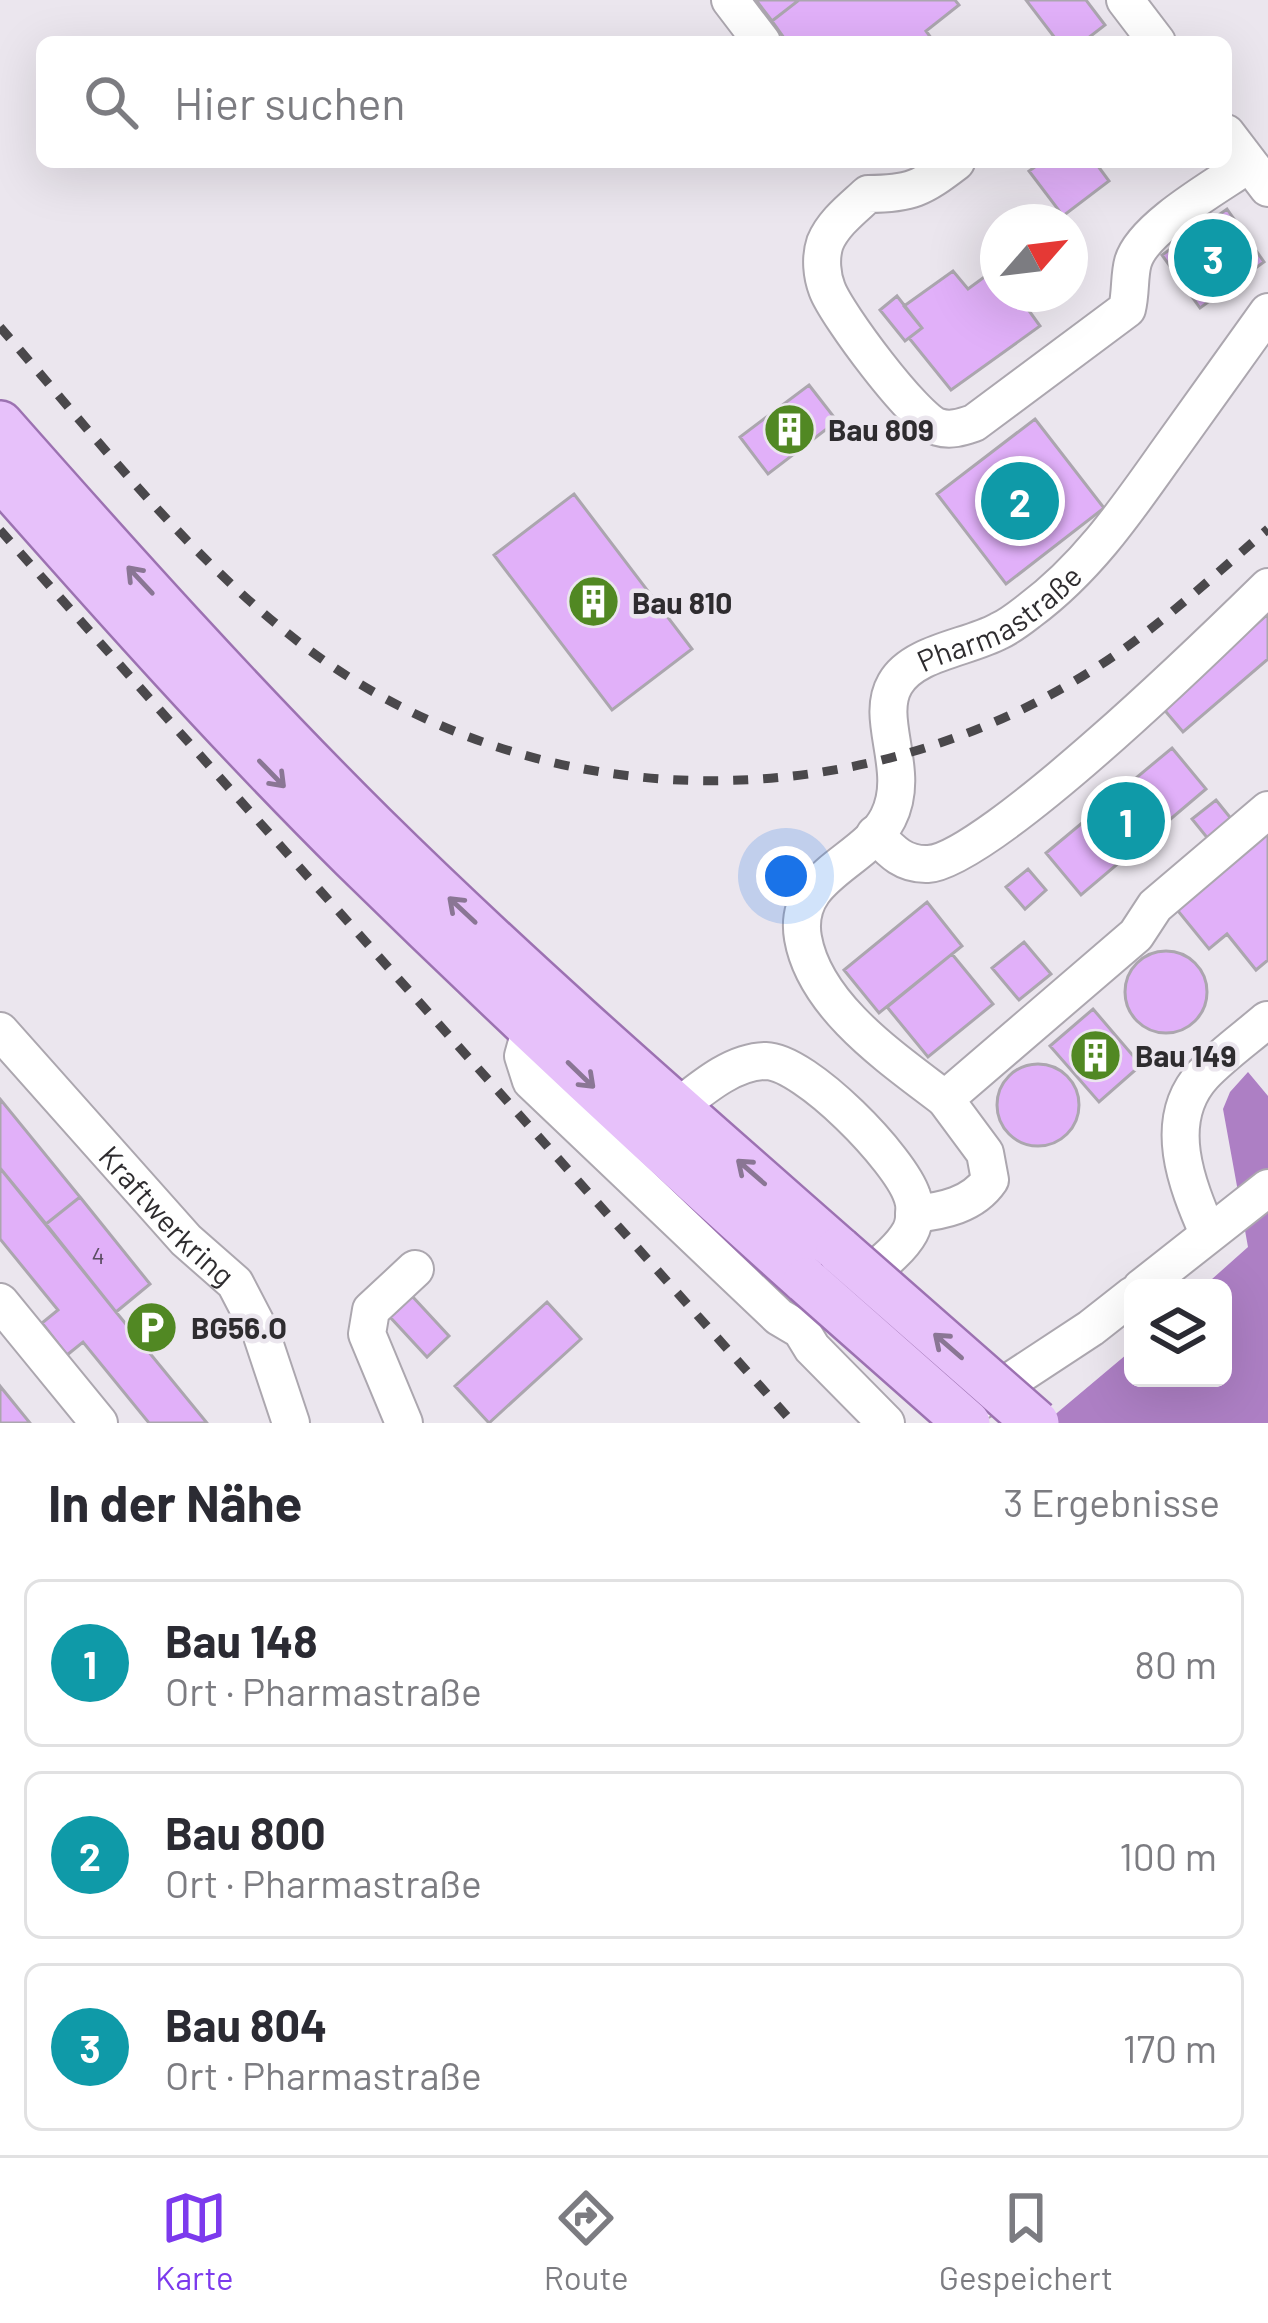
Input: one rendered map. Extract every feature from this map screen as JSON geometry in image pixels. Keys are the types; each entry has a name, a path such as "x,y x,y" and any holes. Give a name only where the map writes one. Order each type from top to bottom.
{"main road":[{"path":"0,424 219,667 358,811 677,1108 967,1423"},
{"path":"0,476 239,740 352,856 638,1130 1036,1423"}],"street":[{"path":"730,0 757,36"},
{"path":"948,168 907,194 861,178 825,243 822,272 829,295 918,415 937,427 956,429 974,423 1127,309 1132,264 1144,240 1259,176 1232,141"},
{"name":"Pharmastraße","path":"945,1100 868,1036 833,999 808,959 801,933 805,904 821,879 883,827 896,801 898,782 888,709 893,686 922,661 1002,630 1084,563 1268,312"},
{"path":"875,834 895,856 911,863 934,864 978,842 1142,708 1268,587"},
{"path":"914,1214 952,1208 990,1180 985,1153 945,1100 1136,934 1155,906 1268,810"},
{"path":"1208,1234 1182,1164 1180,1132 1187,1100 1201,1077 1267,1020"},
{"path":"531,1027 523,1056 531,1081 779,1317 801,1330 812,1348 886,1423"},
{"name":"Kraftwerkring","path":"0,1030 186,1240 235,1283 261,1333 291,1423"},
{"path":"677,1108 716,1079 747,1064 780,1064 825,1093 872,1140 906,1185 914,1214 911,1231 816,1322 801,1330"},
{"path":"1153,1279 1268,1188"},
{"path":"404,1423 367,1334 370,1310 415,1269"},
{"path":"0,1302 99,1423"},
{"path":"954,1423 1124,1302"}],"shaded area":[{"path":"1248,1072 1268,1096 1268,1423 1045,1423 1124,1357 1124,1387 1232,1387 1232,1279 1212,1279 1248,1247 1223,1109 1230,1092"}],"building":[{"path":"756,0 799,0 772,21"},
{"path":"799,0 955,0 959,5 926,31 930,36 783,36 772,21"},
{"path":"1026,0 1086,0 1105,25 1091,36 1053,36"},
{"path":"1033,168 1099,168 1109,181 1079,204 1054,204 1029,171"},
{"path":"1227,209 1264,262 1200,308 1162,255"},
{"path":"953,271 968,289 980,280 980,312 1030,312 1040,326 951,390 909,338 922,328 904,306"},
{"path":"897,296 922,328 905,341 880,310"},
{"name":"Bau 809","path":"809,385 837,421 768,474 740,437"},
{"path":"1035,419 1104,508 1006,584 937,494"},
{"name":"Bau 810","path":"574,494 692,649 612,710 494,555"},
{"path":"1268,614 1268,659 1183,732 1161,706"},
{"path":"1172,748 1206,789 1081,895 1046,853"},
{"path":"1216,800 1233,821 1209,840 1192,819"},
{"path":"1268,829 1268,960 1256,970 1227,934 1209,949 1174,906"},
{"path":"1028,869 1046,890 1025,909 1006,887"},
{"path":"927,902 962,946 879,1013 844,970"},
{"path":"1024,942 1051,974 1019,1000 992,968"},
{"path":"1166,951 1195,963 1207,992 1195,1021 1166,1033 1137,1021 1125,992 1137,963"},
{"path":"952,954 993,1004 928,1057 887,1007"},
{"name":"Bau 149","path":"1093,1009 1141,1065 1099,1102 1050,1046"},
{"path":"1038,1064 1067,1076 1079,1105 1067,1134 1038,1146 1009,1134 997,1105 1009,1076"},
{"path":"0,1099 80,1197 46,1224 0,1168"},
{"path":"0,1168 207,1423 149,1423 83,1342 67,1355 42,1323 58,1310 0,1239"},
{"path":"80,1197 150,1284 116,1312 46,1224"},
{"path":"412,1296 449,1336 427,1357 390,1317"},
{"path":"547,1302 581,1339 489,1423 455,1386"},
{"path":"0,1386 30,1423 0,1423"}],"railway":[{"path":"0,327 180,533 300,643 390,701 486,743 587,770 691,780 795,776 898,756 997,721 1091,671 1138,639 1268,529"},
{"path":"0,530 793,1423"}],"place":[{"name":"Bau 804","path":"1213,258"},
{"name":"Bau 809","path":"789,429"},
{"name":"Bau 800","path":"1020,501"},
{"name":"Bau 810","path":"593,602"},
{"name":"Bau 148","path":"1126,821"},
{"name":"Bau 149","path":"1096,1055"},
{"name":"BG56.O","path":"152,1327"}]}
